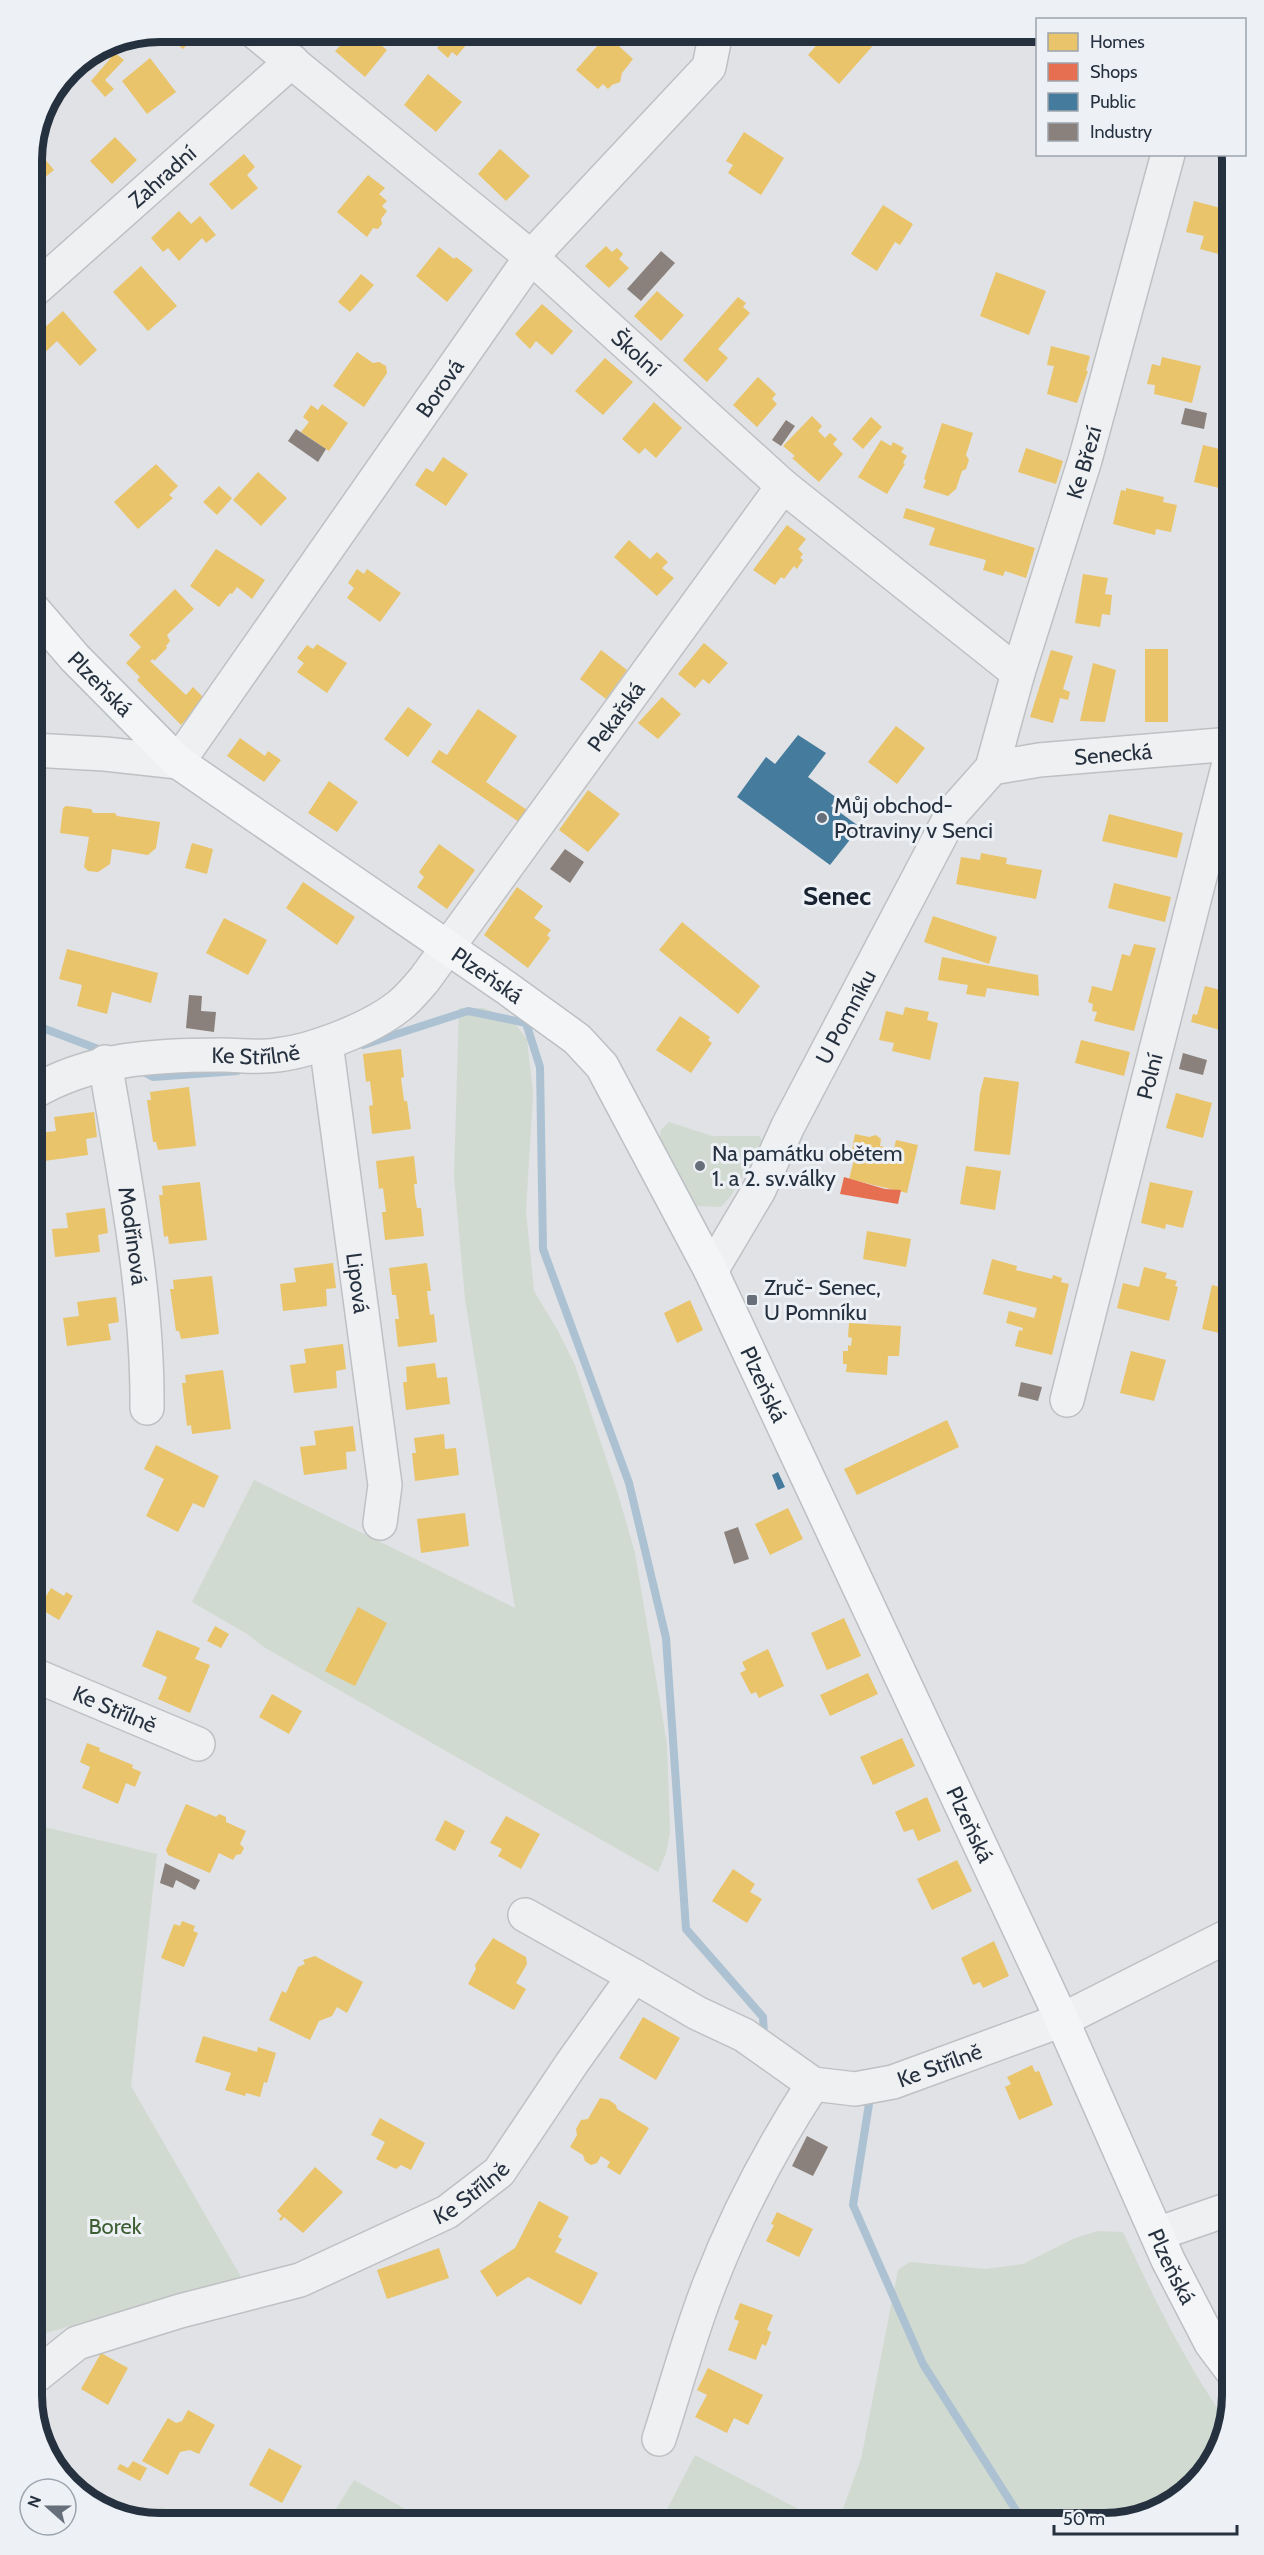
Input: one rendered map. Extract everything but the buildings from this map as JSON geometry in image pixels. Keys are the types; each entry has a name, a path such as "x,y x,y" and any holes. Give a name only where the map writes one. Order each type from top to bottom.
{"main road":[{"name":"Plzeňská","path":"42,620 75,658 178,762 577,1039 602,1066 711,1272 1062,2020 1157,2234 1211,2343 1222,2357"}],"street":[{"name":"Školní","path":"268,42 531,257 783,486 1018,673"},
{"name":"Borová","path":"178,762 531,257 709,67 714,42"},
{"name":"Zahradní","path":"42,283 292,61"},
{"name":"Ke Březí","path":"992,768 1018,673 1085,460 1167,156"},
{"name":"Pekařská","path":"447,948 783,486"},
{"name":"Senecká","path":"992,768 1040,760 1222,745"},
{"path":"42,751 105,754 178,762"},
{"name":"U Pomníku","path":"711,1272 759,1190 788,1126 953,812 992,768"},
{"name":"Polní","path":"1067,1400 1222,794"},
{"name":"Ke Střílně","path":"42,1087 105,1062 171,1056 275,1056 326,1043 399,1006 424,980 447,948"},
{"name":"Lipová","path":"326,1043 385,1485 380,1523"},
{"name":"Modřínová","path":"105,1062 128,1198 148,1355 147,1408"},
{"name":"Ke Střílně","path":"42,1678 198,1744"},
{"path":"525,1915 634,1976"},
{"name":"Ke Střílně","path":"42,2371 77,2343 180,2311 300,2280 447,2212 499,2172 572,2062 634,1976 697,2013 744,2036 813,2084 855,2090 893,2082 1062,2020 1222,1940"},
{"path":"659,2439 709,2284 743,2204 789,2121 813,2084"},
{"path":"1157,2234 1222,2212"}],"green space":[{"path":"459,1008 484,1008 512,1020 527,1039 533,1094 526,1211 534,1291 575,1365 635,1553 667,1744 670,1833 666,1853 658,1872 262,1646 249,1635 192,1602 254,1480 515,1608 465,1299 454,1176"},
{"path":"669,1122 712,1136 760,1136 763,1142 730,1197 721,1207 695,1206 659,1145 661,1130"},
{"name":"Borek","path":"42,1826 157,1854 131,2086 241,2277 42,2334"},
{"path":"1098,2231 1123,2232 1183,2351 1221,2413 1210,2447 1193,2473 1176,2489 1149,2504 1112,2513 842,2513 861,2459 898,2270 910,2262 986,2269 1023,2264 1075,2238"},
{"path":"695,2455 806,2513 665,2513"},
{"path":"354,2480 412,2513 333,2513"},
{"path":"162,2507 174,2513 152,2513 148,2512"}],"waterway":[{"path":"363,1045 468,1011 526,1023 540,1067 543,1249 629,1483 666,1638 686,1929 763,2017 764,2037"},
{"path":"42,1028 106,1052"},
{"path":"140,1070 153,1077 237,1071"},
{"path":"859,2098 869,2104 853,2205 923,2364 1018,2513"}],"place":[{"name":"Můj obchod- Potraviny v Senci","path":"822,818"},
{"name":"Na památku obětem 1. a 2. sv.války","path":"700,1166"},
{"name":"Zruč- Senec, U Pomníku","path":"752,1300"}],"district":[{"name":"Senec","path":"837,896"}]}
